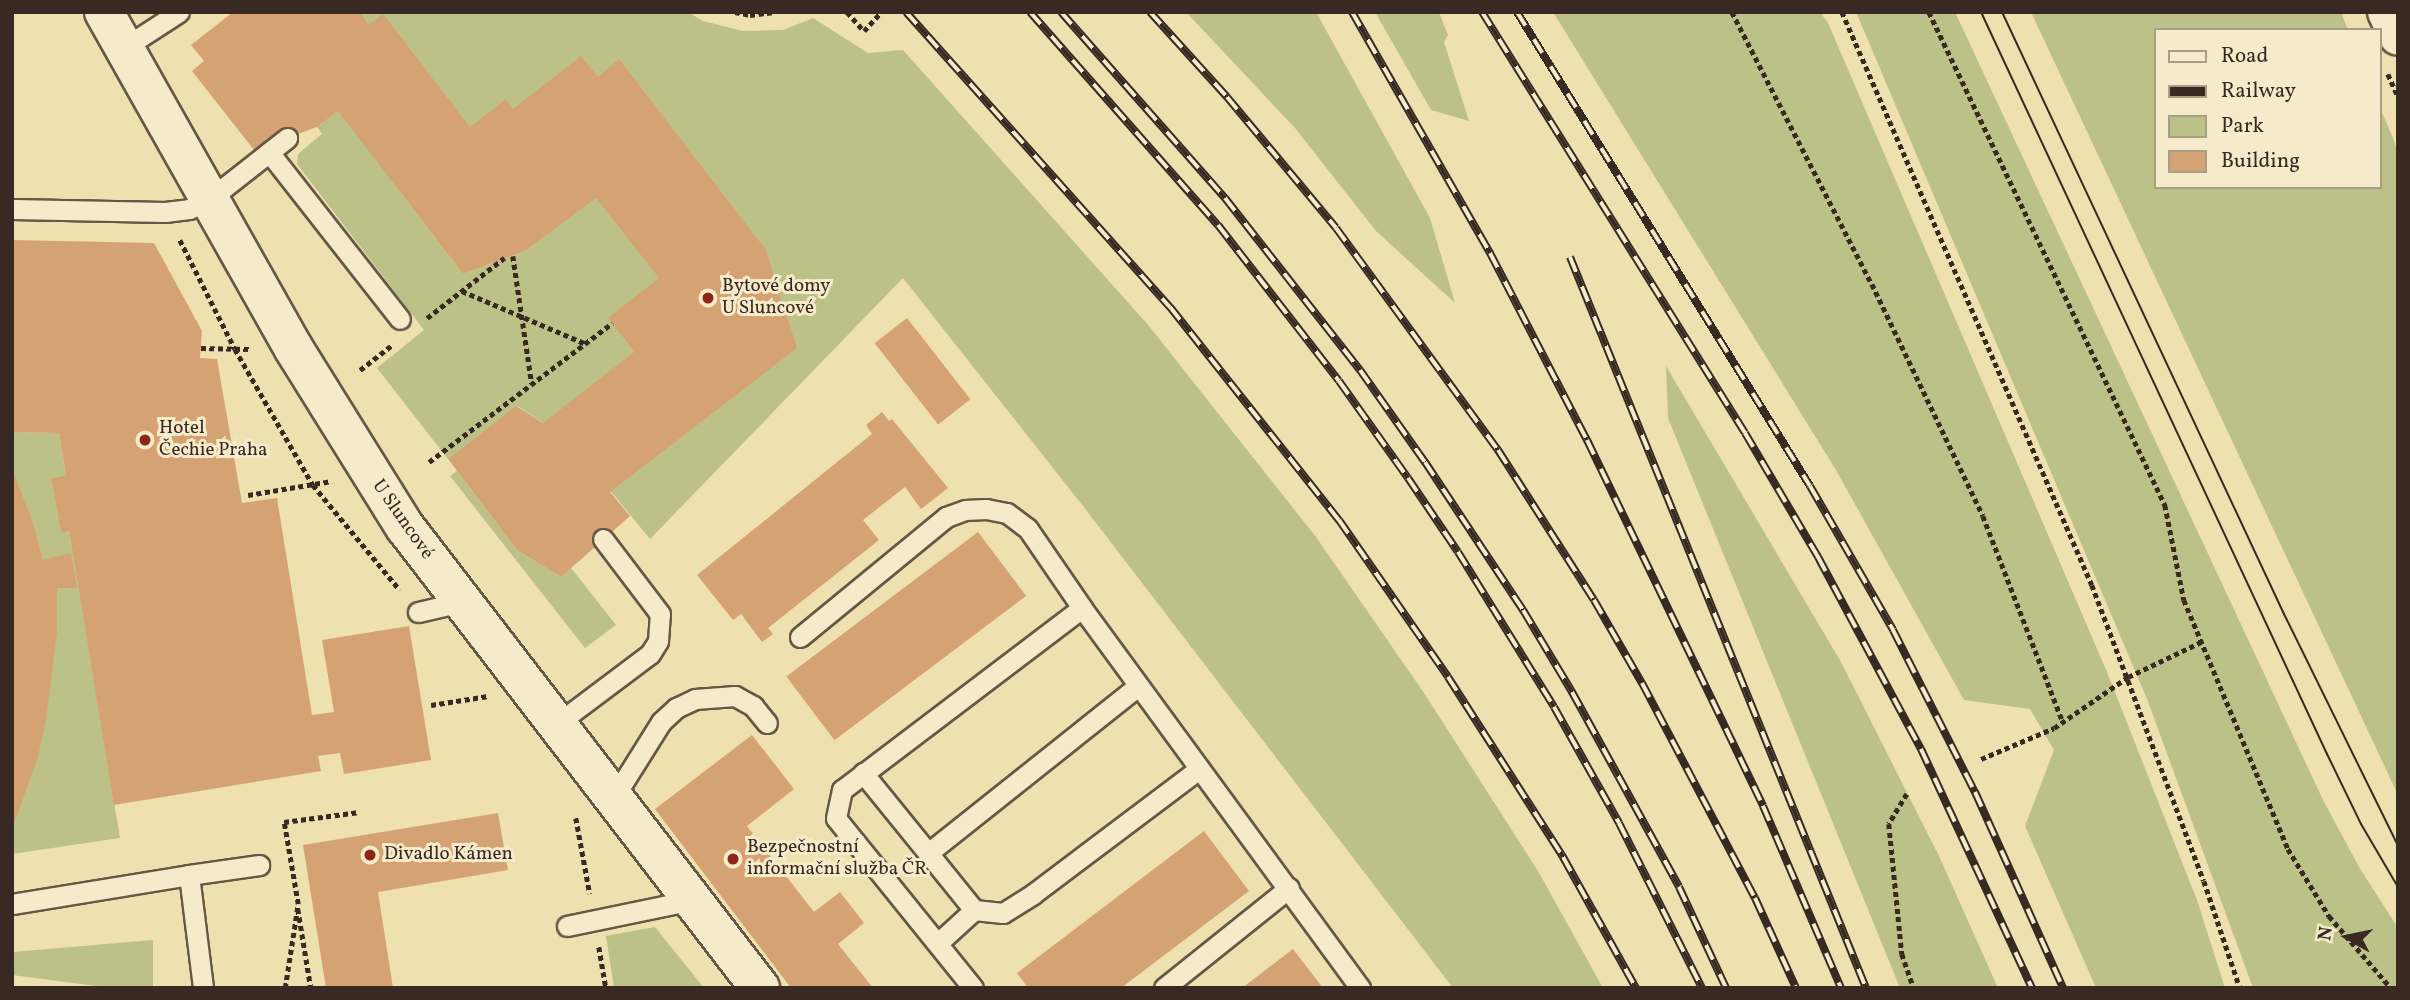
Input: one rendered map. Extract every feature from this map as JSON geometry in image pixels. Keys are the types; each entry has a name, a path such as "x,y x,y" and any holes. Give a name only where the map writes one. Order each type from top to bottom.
{"street":[{"name":"U Sluncové","path":"104,12 208,201 371,475 461,602 558,723 760,988"},
{"path":"2387,12 2398,36"}],"lane":[{"path":"125,47 178,12"},
{"path":"12,209 165,212 189,209 208,201 287,138"},
{"path":"269,152 400,329"},
{"path":"800,637 946,517 965,510 986,509 1007,513 1028,529 1138,686 1360,988"},
{"path":"558,723 650,654 658,640 660,614 603,539"},
{"path":"418,612 461,602"},
{"path":"973,988 835,818 842,790 1082,608"},
{"path":"928,853 1138,686"},
{"path":"614,797 661,722 676,708 704,697 735,696 753,706 767,723"},
{"path":"863,773 974,910 1003,913 1033,894 1199,769"},
{"path":"12,904 259,865"},
{"path":"189,875 203,988"},
{"path":"1164,988 1289,888"},
{"path":"567,926 692,900"},
{"path":"937,943 974,910"}],"path":[{"path":"735,12 750,15 775,12"},
{"path":"848,12 864,30 881,12"},
{"path":"1732,12 1872,284 1983,516 2063,722"},
{"path":"1842,12 2092,585 2240,988"},
{"path":"1929,12 2165,505 2184,600 2288,849 2329,916 2391,988"},
{"path":"165,212 235,349 313,485 418,612"},
{"path":"513,256 532,384"},
{"path":"421,322 504,258"},
{"path":"462,290 585,344"},
{"path":"429,462 612,323"},
{"path":"360,370 400,329"},
{"path":"201,348 247,349"},
{"path":"248,495 371,475"},
{"path":"1981,759 2063,722 2128,677 2201,642"},
{"path":"430,705 530,688"},
{"path":"1907,794 1889,824 1902,954 1914,988"},
{"path":"311,988 284,822 359,813"},
{"path":"285,988 298,904"}],"green space":[{"path":"338,12 688,12 703,21 743,31 783,30 813,18 868,53 903,50 1149,326 1316,537 1424,693 1538,871 1603,988 1453,988 1083,506 903,278 650,539 566,437 517,406 448,459 377,368 424,330 297,164 298,154 322,134 317,127 370,86","holes":["451,150 579,210 525,251 463,274 400,192","608,318 729,375 667,395"]},
{"path":"1186,12 1316,12 1430,218 1455,303 1376,231 1295,128"},
{"path":"1375,12 1439,12 1448,35 1444,42 1469,121 1431,110"},
{"path":"1553,12 1820,12 1828,23 2107,672 2197,900 2225,988 2096,988 2025,826 2054,750 2030,709 1964,700 1836,470"},
{"path":"1856,12 1955,12 2323,800 2359,867 2398,928 2398,988 2253,988 2147,699"},
{"path":"2031,12 2341,12 2347,28 2154,28 2154,189 2382,189 2382,113 2393,138 2398,154 2398,795"},
{"path":"1666,366 1841,662 1939,856 1998,988 1900,988 1668,418"},
{"path":"12,432 59,433 66,475 51,478 61,532 69,531 120,838 12,854"},
{"path":"457,471 517,550 561,577 571,568 616,625 585,648 450,476"},
{"path":"655,927 704,988 614,988 606,936"},
{"path":"153,940 153,988 112,988 12,975 12,952"}],"building":[{"name":"Bytové domy U Sluncové","path":"233,12 360,12 369,25 383,14 470,127 506,99 513,109 581,56 598,77 619,59 766,250 797,348 610,492 630,516 561,577 517,550 448,459 516,406 543,423 634,352 608,318 659,278 596,198 525,251 463,274 338,111 317,127 254,150 192,71 204,61 191,45"},
{"path":"12,240 154,243 202,331 200,358 217,359 242,503 277,498 312,715 334,712 322,640 409,626 431,760 344,774 340,753 318,756 321,771 114,805 69,531 61,533 51,478 66,475 59,433 12,432"},
{"path":"907,318 970,399 938,424 875,343"},
{"path":"882,412 889,421 892,419 948,488 921,509 905,487 863,520 879,540 768,628 773,634 762,642 741,614 733,620 697,575 872,434 866,425"},
{"path":"12,469 32,520 43,560 71,553 77,588 57,588 57,632 46,719 38,757 12,829"},
{"path":"978,532 1026,596 834,740 786,676"},
{"name":"Bezpečnostní informační služba ČR","path":"752,735 794,789 747,826 814,912 840,892 864,923 838,944 873,988 791,988 655,809"},
{"path":"498,813 508,870 378,892 393,988 326,988 303,845"},
{"path":"1204,831 1249,891 1121,988 1028,988 1017,973"},
{"path":"1293,949 1323,988 1242,988"}],"tram line":[{"path":"1981,12 2327,754 2361,824 2398,887"},
{"path":"2002,12 2284,614 2398,846"}],"railway":[{"path":"906,12 1170,307 1339,520 1448,677 1563,857 1636,988"},
{"path":"1030,12 1218,225 1339,381 1408,478 1458,552 1554,707 1619,823 1702,988"},
{"path":"1061,12 1225,198 1360,370 1425,462 1523,610 1572,692 1679,887 1726,988"},
{"path":"1150,12 1227,97 1336,228 1498,450 1594,600 1642,683 1755,898 1796,988"},
{"path":"1352,12 1490,253 1587,440 1763,806 1841,988"},
{"path":"1482,12 1745,433 1818,557 1921,749 2032,988"},
{"path":"1517,12 1810,486 1893,630 1975,792 2063,988"},
{"path":"1570,257 1866,988"}],"place":[{"name":"Bytové domy U Sluncové","path":"708,298"},
{"name":"Hotel Čechie Praha","path":"145,440"},
{"name":"Divadlo Kámen","path":"370,855"},
{"name":"Bezpečnostní informační služba ČR","path":"733,859"}]}
